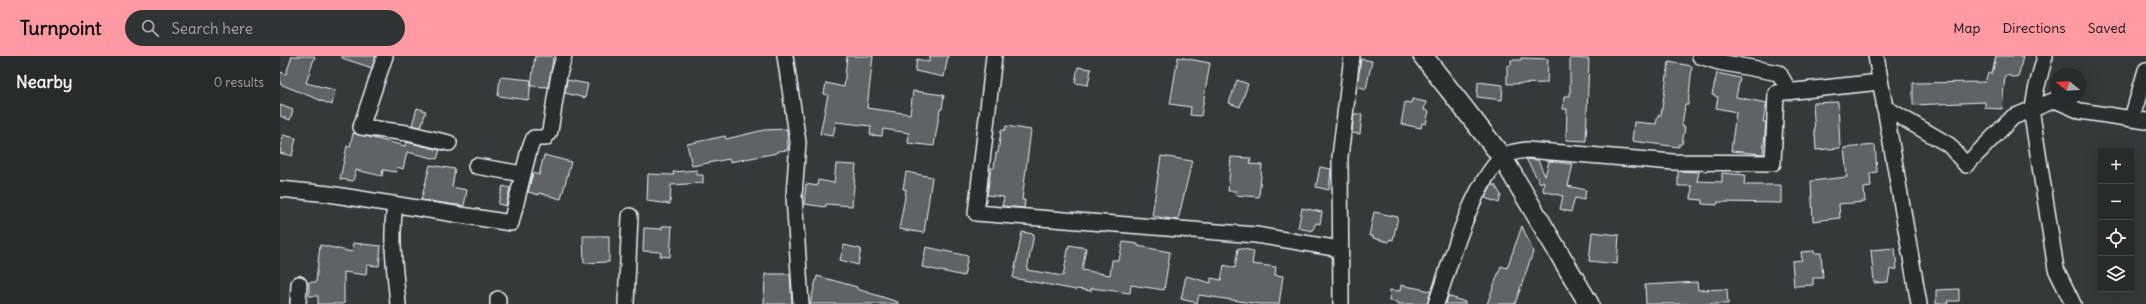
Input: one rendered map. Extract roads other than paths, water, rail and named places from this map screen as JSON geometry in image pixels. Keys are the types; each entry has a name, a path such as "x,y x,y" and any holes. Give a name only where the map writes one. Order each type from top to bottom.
{"street":[{"path":"385,56 361,127 449,142"},
{"path":"280,189 329,194 511,223 523,174 534,138 545,138 550,131 559,74 564,56"},
{"path":"785,56 798,142 794,196 801,304"},
{"path":"994,56 976,213 1256,235 1340,249"},
{"path":"1341,304 1340,157 1352,56"},
{"path":"1423,56 1502,157 1588,304"},
{"path":"1700,56 1719,62 1780,73 1789,91"},
{"path":"1876,56 1918,304"},
{"path":"2045,56 2032,115 2056,269 2073,304"},
{"path":"1884,107 1949,145 1966,165 2013,117 2055,100 2080,111 2139,119 2146,70"},
{"path":"1436,304 1468,216 1484,183 1502,157 1514,152 1528,150 1673,162 1773,163 1776,93 1880,82"},
{"path":"476,166 523,174"},
{"path":"395,205 392,226 393,263 398,304"},
{"path":"626,304 630,216"},
{"path":"298,304 299,284"}]}
